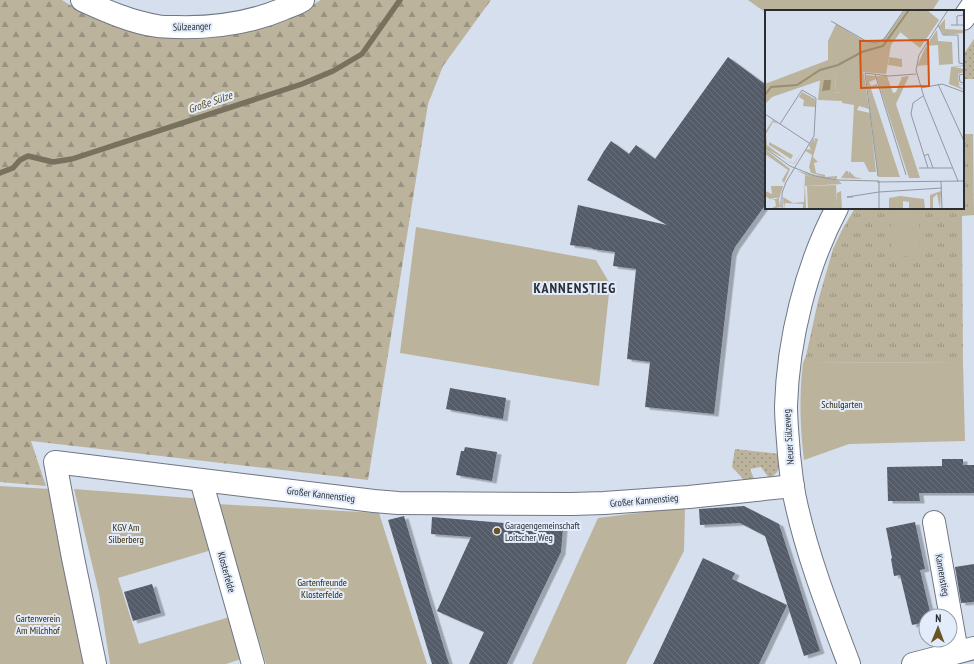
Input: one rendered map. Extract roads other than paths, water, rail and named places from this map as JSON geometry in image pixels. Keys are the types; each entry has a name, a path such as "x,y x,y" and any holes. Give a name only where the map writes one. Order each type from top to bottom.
{"street":[{"name":"Sülzeanger","path":"82,0 104,10 143,23 158,26 185,27 221,25 251,20 273,13 303,0"},
{"path":"964,18 974,3"},
{"name":"Neuer Sülzeweg","path":"836,209 822,237 800,306 788,373 786,407 792,486 798,512 808,552 849,664"},
{"name":"Großer Kannenstieg","path":"95,664 55,462 398,503 604,503 674,498 792,486"},
{"name":"Klosterfelde","path":"202,480 253,664"},
{"name":"Kannenstieg","path":"913,664 966,650 934,522"}],"waterway":[{"name":"Große Sülze","path":"0,173 13,168 20,160 28,156 53,162 72,159 302,84 333,71 362,54 400,0"}],"place":[{"name":"Garagengemeinschaft Loitscher Weg","path":"497,531"}],"district":[{"name":"KANNENSTIEG","path":"575,288"}],"park label":[{"name":"Schulgarten","path":"842,404"},
{"name":"KGV Am Silberberg","path":"126,532"},
{"name":"Gartenfreunde Klosterfelde","path":"322,588"},
{"name":"Gartenverein Am Milchhof","path":"38,624"}]}
